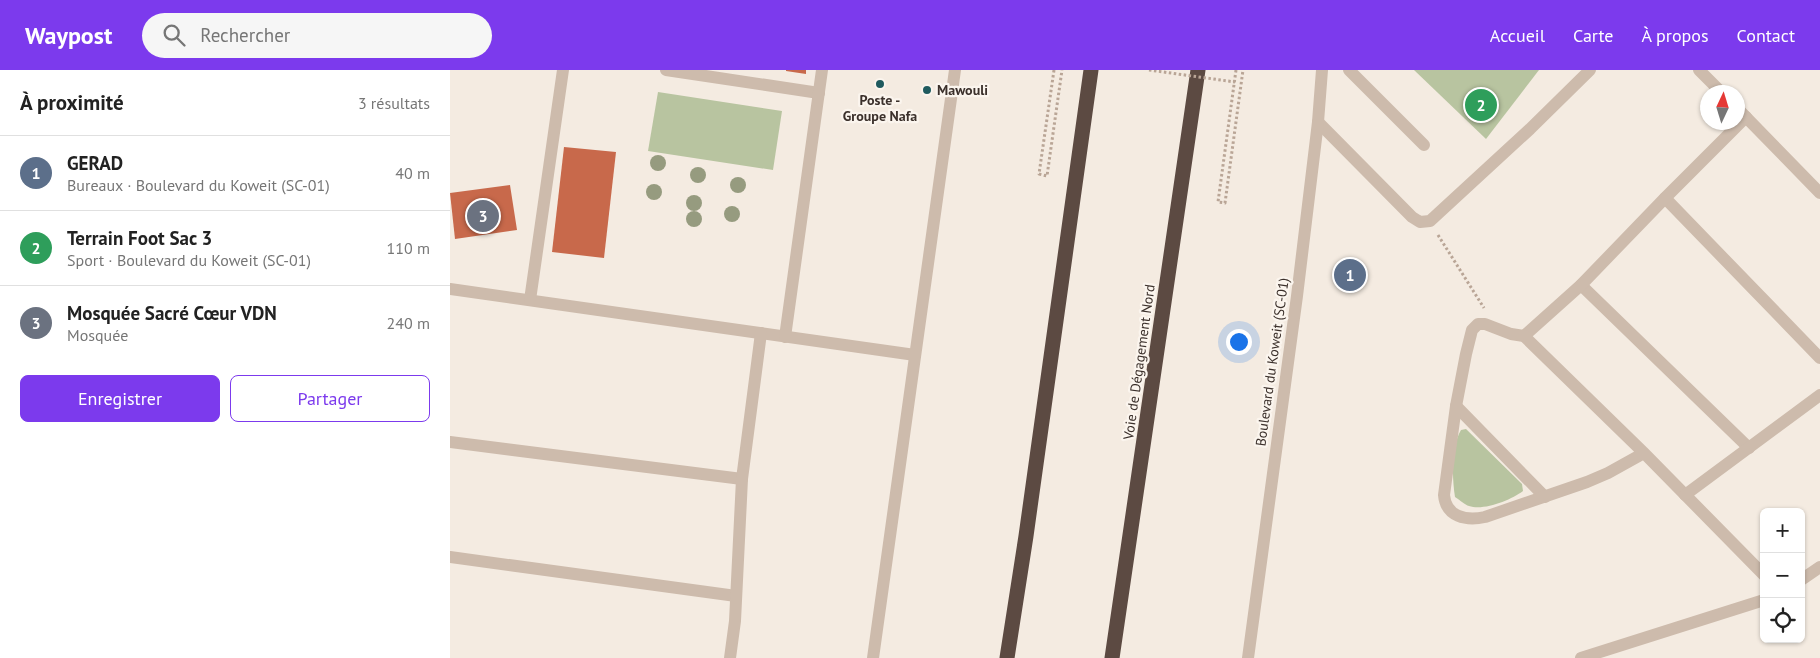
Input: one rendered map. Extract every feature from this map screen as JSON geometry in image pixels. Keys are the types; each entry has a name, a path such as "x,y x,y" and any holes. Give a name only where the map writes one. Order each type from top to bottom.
{"highway":[{"path":"1007,658 1026,536 1091,70"},
{"name":"Voie de Dégagement Nord","path":"1112,658 1198,70"}],"street":[{"path":"530,300 563,70"},
{"path":"666,70 819,93"},
{"path":"786,337 822,70"},
{"path":"873,658 955,70"},
{"name":"Boulevard du Koweit (SC-01)","path":"1248,658 1318,122 1322,70"},
{"path":"1349,70 1424,145"},
{"path":"1318,122 1412,217 1420,222 1430,221 1530,129 1590,70"},
{"path":"1699,70 1714,85"},
{"path":"1745,116 1820,193"},
{"path":"1524,336 1581,285 1665,198 1727,130"},
{"path":"1665,198 1820,358"},
{"path":"1581,285 1749,448"},
{"path":"450,288 914,355"},
{"path":"1644,453 1608,473 1545,497 1475,519 1461,518 1453,514 1447,506 1444,494 1456,406 1472,330 1478,324 1485,324 1511,334 1524,336 1644,453 1760,571"},
{"path":"730,658 735,621 742,479 762,333"},
{"path":"1685,495 1820,395"},
{"path":"1456,406 1545,497"},
{"path":"450,442 742,479"},
{"path":"450,557 736,596"},
{"path":"1805,577 1820,567"},
{"path":"1580,658 1760,601"}],"path":[{"path":"1054,70 1039,174 1047,176 1062,70"},
{"path":"1149,70 1235,82"},
{"path":"1236,70 1218,202 1225,203 1243,70"},
{"path":"1430,221 1497,328"}],"green space":[{"path":"1414,70 1539,70 1486,139"},
{"path":"658,92 782,111 773,170 648,151"},
{"path":"1466,429 1522,484 1523,491 1505,501 1482,507 1467,505 1455,497 1453,472 1455,445 1461,430"}],"building":[{"path":"806,70 806,74 786,71"},
{"path":"564,147 616,152 604,258 552,252"},
{"path":"510,185 517,230 455,239 450,193"}],"place":[{"name":"Poste - Groupe Nafa","path":"880,84"},
{"name":"Mawouli","path":"927,90"},
{"name":"Terrain Foot Sac 3","path":"1481,105"},
{"name":"Mosquée Sacré Cœur VDN","path":"483,216"},
{"name":"GERAD","path":"1350,275"}]}
